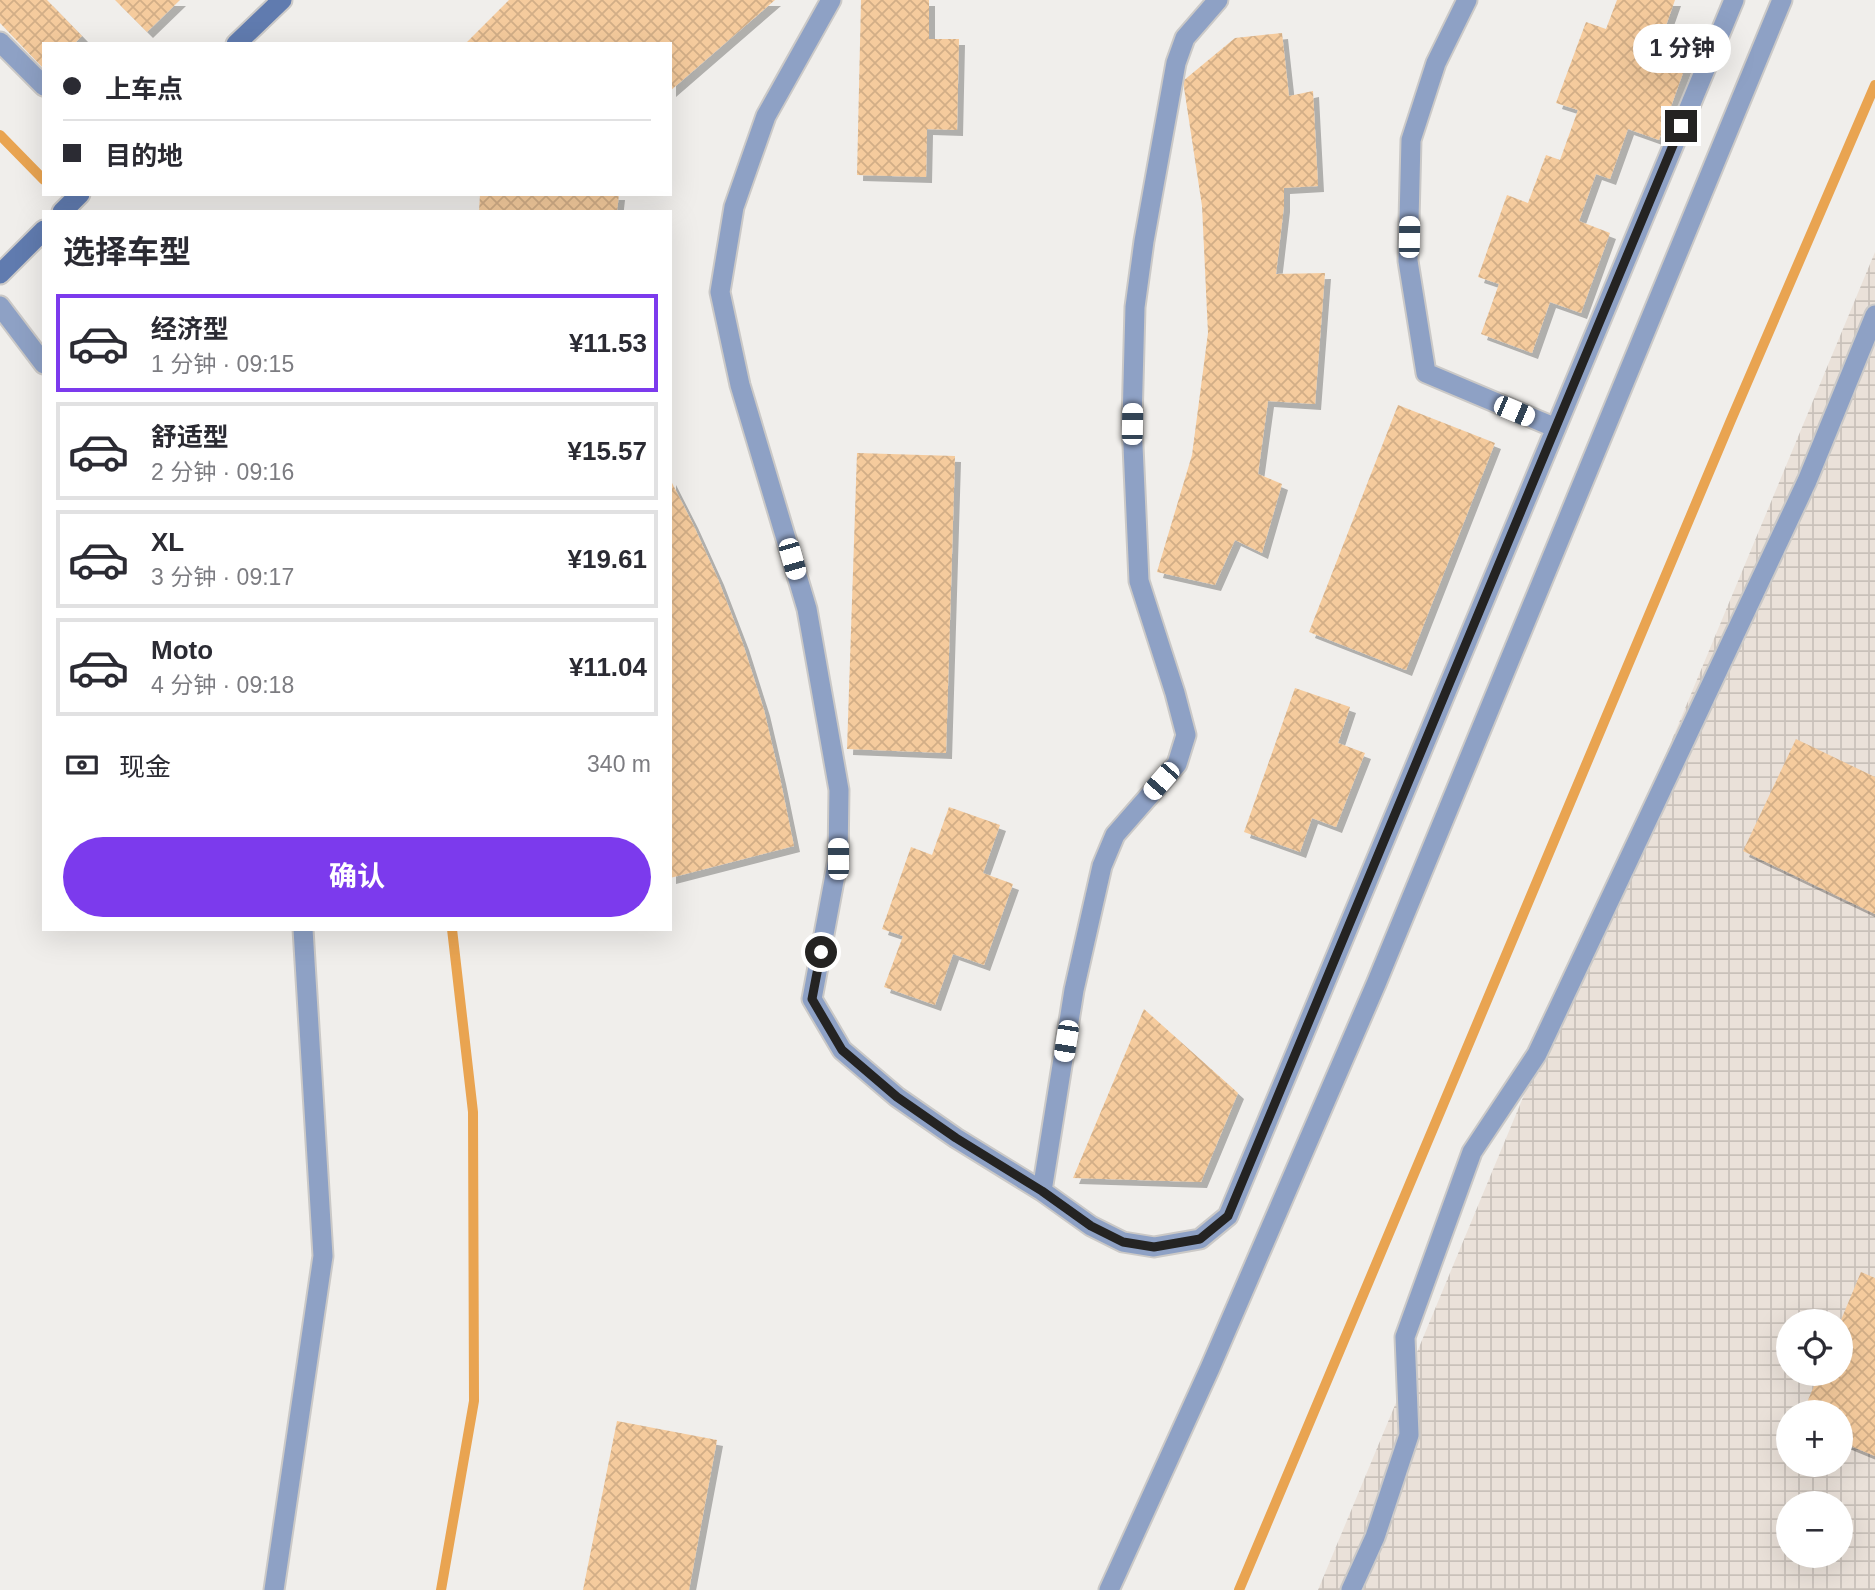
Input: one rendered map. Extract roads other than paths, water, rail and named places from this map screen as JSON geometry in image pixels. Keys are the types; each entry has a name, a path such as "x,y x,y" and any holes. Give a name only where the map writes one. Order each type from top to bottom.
{"main road":[{"path":"238,42 282,0"},
{"path":"64,210 78,196"},
{"path":"5,269 42,232"}],"street":[{"path":"831,0 766,116 734,207 720,292 740,385 807,609 839,790 838,859 812,999 842,1050 897,1097 1091,1226 1123,1242 1154,1247 1200,1239 1228,1216 1734,0"},
{"path":"1042,1191 1074,990 1102,866 1115,835 1177,764 1186,735 1139,581 1132,424 1135,307 1176,63 1185,38 1217,0"},
{"path":"1466,0 1436,63 1411,140 1408,261 1426,373 1556,428"},
{"path":"1109,1590 1210,1368 1376,984 1782,0"},
{"path":"0,42 42,84"},
{"path":"0,306 42,361"},
{"path":"1351,1590 1375,1537 1409,1435 1405,1337 1472,1152 1536,1054 1807,481 1875,315"},
{"path":"274,1590 323,1256 303,931"}],"waterway":[{"path":"1239,1590 1731,420 1875,85"},
{"path":"0,135 42,178"},
{"path":"441,1590 474,1401 473,1112 452,931"}]}
